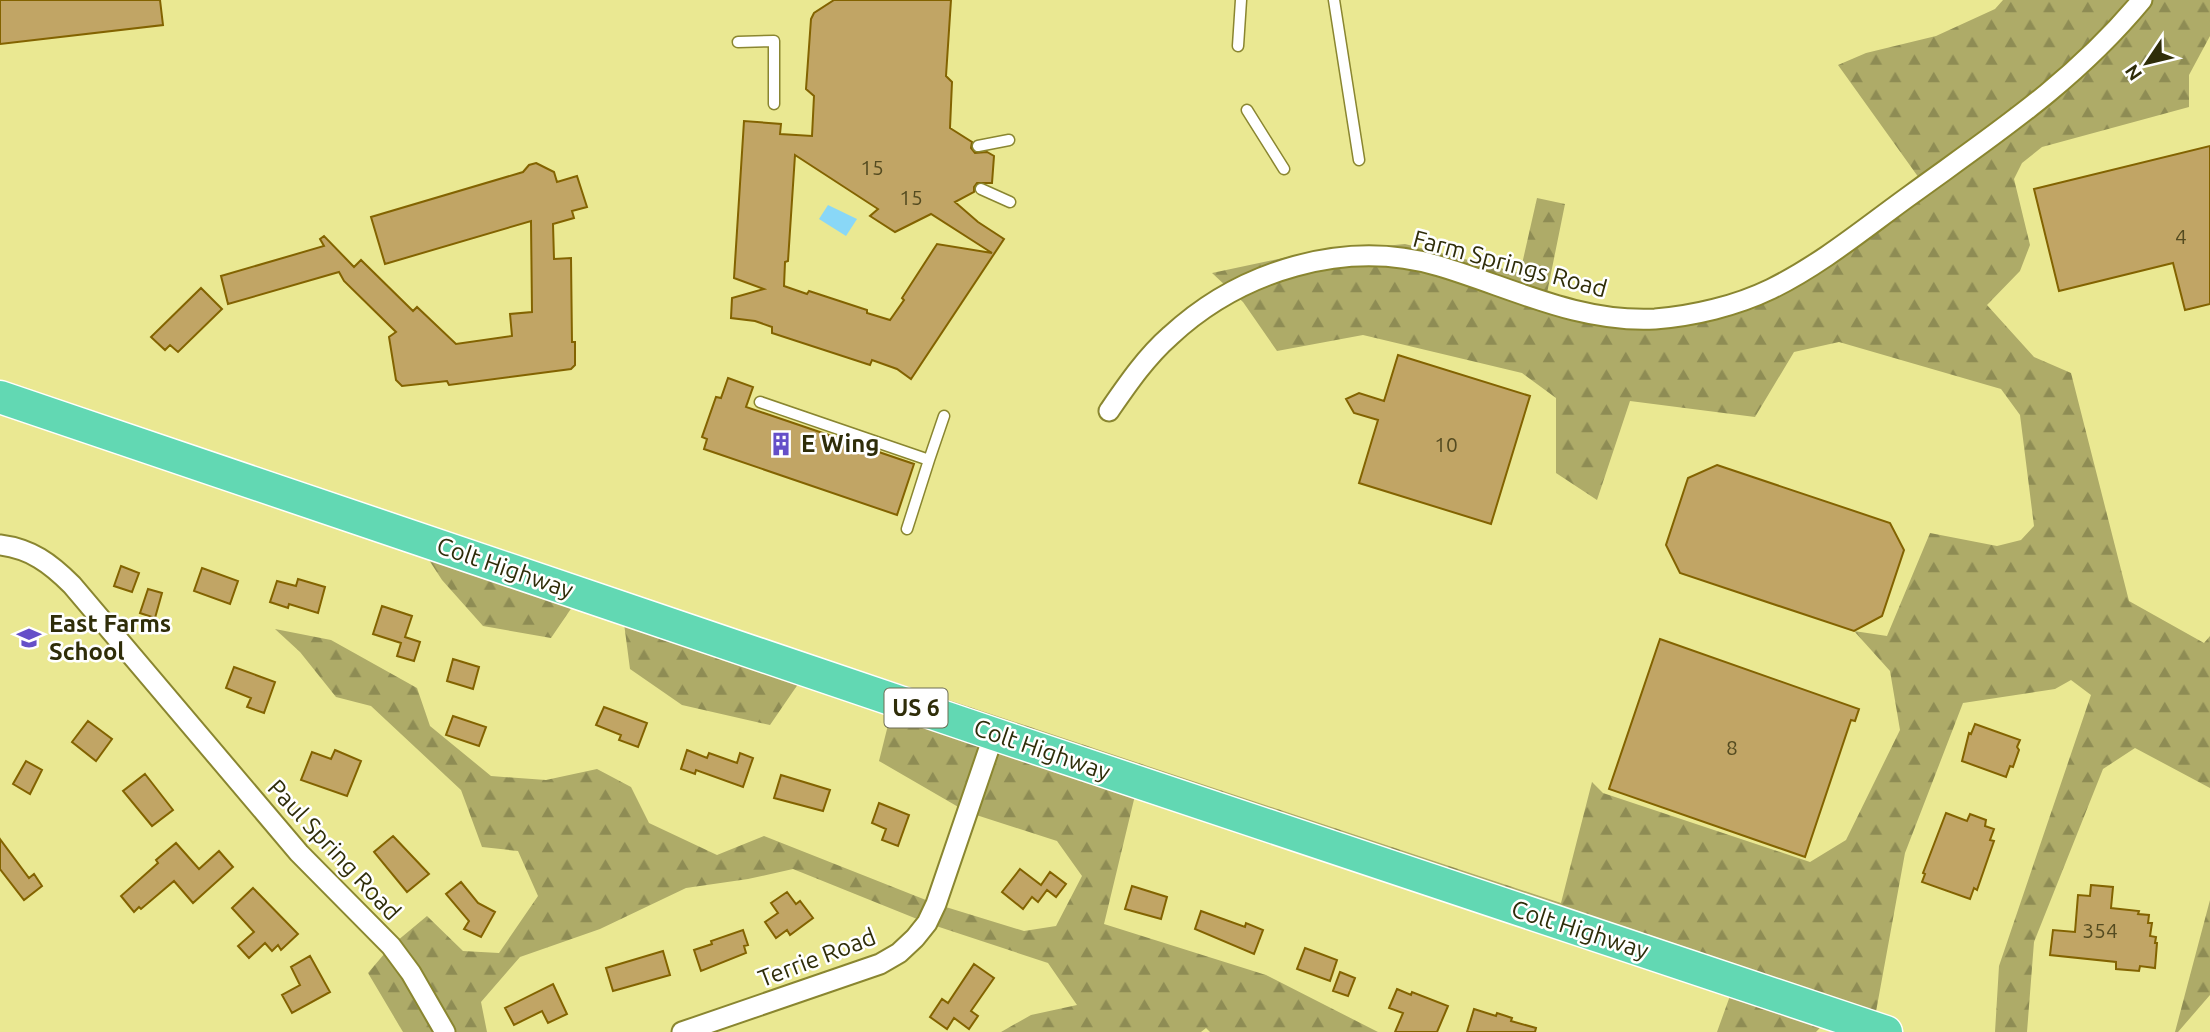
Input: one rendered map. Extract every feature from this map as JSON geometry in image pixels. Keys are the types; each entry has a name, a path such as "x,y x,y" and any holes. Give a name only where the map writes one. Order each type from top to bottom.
{"highway":[{"name":"Colt Highway","path":"0,397 993,734 1886,1032"}],"street":[{"name":"Farm Springs Road","path":"1109,411 1149,358 1191,317 1241,285 1318,260 1367,256 1403,258 1437,265 1573,311 1627,319 1683,315 1740,301 1770,290 1822,259 2033,106 2102,46 2142,0"},
{"name":"Paul Spring Road","path":"0,544 37,555 72,585 299,853 391,946 411,973 445,1032"},
{"name":"Terrie Road","path":"682,1032 858,973 899,953 915,939 936,904 993,734"}],"lane":[{"path":"1238,46 1241,0"},
{"path":"1334,0 1359,160"},
{"path":"738,42 774,41 774,104"},
{"path":"1247,110 1284,169"},
{"path":"978,145 1009,140"},
{"path":"981,189 1010,202"},
{"path":"760,402 929,460"},
{"path":"907,528 944,416"}],"green space":[{"path":"2003,0 2210,0 2210,36 2189,75 2189,107 2042,147 2022,163 2014,179 2030,245 2020,271 1987,305 2034,357 2071,373 2129,601 2204,643 2210,636 2210,788 2135,748 2103,769 2034,942 2027,1032 1995,1032 1999,966 2091,695 2071,680 2055,689 1963,703 1905,853 1873,1028 1833,1014 1816,1032 1717,1032 1735,982 1138,783 1104,924 1266,975 1378,1032 1210,1032 1206,1028 1201,1032 1001,1032 1031,1015 1077,1005 1048,963 927,923 793,869 686,888 600,929 520,957 481,1002 487,1032 403,1032 368,973 391,946 427,916 463,951 499,953 538,896 518,851 482,847 461,790 371,706 336,697 300,652 275,629 331,640 417,688 430,726 491,776 546,780 597,769 631,787 649,823 717,855 764,836 936,904 1024,931 1056,926 1082,876 1057,841 967,812 879,761 894,701 807,671 770,725 682,705 630,669 622,608 581,594 551,638 483,626 442,580 414,537 303,486 1561,903 1592,782 1603,793 1810,862 1846,840 1900,730 1890,671 1854,631 1887,636 1930,533 1997,546 2021,540 2034,526 2020,415 2001,389 1839,342 1794,352 1755,417 1630,401 1597,500 1556,473 1556,398 1522,373 1363,335 1277,351 1243,302 1212,273 1302,254 1405,244 1520,273 1537,198 1565,204 1545,303 1597,316 1740,301 1924,185 1838,65 1866,53 1936,36 1995,9"},
{"path":"2210,900 2210,995 2178,1032 2175,1032"}],"water":[{"path":"828,205 857,219 846,236 819,219"}],"building":[{"path":"0,0 160,0 163,25 0,44"},
{"path":"834,0 951,0 946,76 952,82 950,128 972,142 971,148 975,153 987,152 994,156 992,183 977,183 974,192 955,202 978,222 1004,239 911,379 897,369 872,360 870,365 772,333 772,327 755,321 731,318 732,298 764,289 734,278 744,121 781,124 780,134 812,136 814,96 806,89 811,19 814,13","holes":["795,155 878,209 870,216 895,232 931,214 992,253 937,244 890,320 809,291 807,294 784,286"]},
{"path":"2210,146 2210,304 2185,310 2173,263 2059,291 2034,189"},
{"path":"536,163 554,172 557,182 577,176 587,207 572,211 574,218 553,224 554,259 571,258 572,342 575,342 575,365 571,369 449,385 447,381 402,386 396,380 389,337 396,332 344,281 339,272 228,304 221,276 324,246 320,239 324,236 354,267 361,260 413,311 417,307 456,344 512,336 510,314 532,312 531,221 385,264 371,217 523,172 529,165"},
{"path":"201,288 222,309 178,352 170,345 165,350 151,337"},
{"path":"1398,355 1530,396 1491,524 1359,483 1378,420 1354,413 1346,399 1359,393 1384,401"},
{"name":"E Wing","path":"728,378 753,387 746,407 914,464 897,515 704,449 707,439 702,437 716,397 721,398"},
{"path":"1717,465 1890,523 1904,550 1882,616 1854,631 1680,573 1666,545 1688,478"},
{"path":"121,566 139,573 132,592 114,586"},
{"path":"202,568 238,581 230,604 194,591"},
{"path":"298,579 325,587 318,613 289,604 288,608 270,602 277,581 296,586"},
{"path":"148,589 162,593 155,618 140,613"},
{"path":"382,606 412,616 405,637 420,642 414,661 397,656 401,643 373,634"},
{"path":"1660,639 1859,709 1855,721 1851,720 1805,857 1609,789"},
{"path":"453,659 479,667 473,689 447,681"},
{"path":"234,667 275,682 264,713 247,707 251,698 226,688"},
{"path":"604,707 647,723 638,747 619,740 621,735 596,725"},
{"path":"453,716 486,727 479,746 446,735"},
{"path":"88,721 112,739 96,761 72,742"},
{"path":"1975,724 2020,740 2013,767 2010,766 2006,777 1962,761 1969,733 1971,734"},
{"path":"335,750 361,761 347,796 301,780 312,752 331,759"},
{"path":"687,750 707,758 709,753 737,763 740,753 753,758 743,787 696,770 695,774 681,769"},
{"path":"26,761 42,770 30,794 13,784"},
{"path":"145,774 173,810 152,826 123,791"},
{"path":"781,775 830,790 823,811 774,798"},
{"path":"879,803 909,815 898,846 882,840 886,829 872,823"},
{"path":"1946,813 1967,821 1970,814 1986,820 1985,826 1994,829 1990,840 1994,841 1977,890 1974,888 1970,899 1922,882"},
{"path":"393,836 429,874 407,892 374,852"},
{"path":"0,839 29,878 34,874 42,886 24,900 0,869"},
{"path":"176,843 199,869 219,851 233,867 193,903 174,881 134,912 121,896"},
{"path":"1020,869 1041,885 1050,872 1066,884 1056,897 1047,890 1038,902 1032,897 1023,909 1002,892"},
{"path":"461,882 478,903 495,912 481,937 464,929 469,921 446,894"},
{"path":"2091,885 2113,887 2111,908 2139,911 2138,914 2149,915 2148,923 2152,923 2150,936 2156,937 2157,943 2155,968 2140,966 2139,971 2116,969 2116,962 2050,955 2053,930 2075,932 2078,895 2090,896"},
{"path":"1132,886 1167,897 1161,919 1125,909"},
{"path":"253,888 298,934 281,950 278,945 272,951 265,943 249,958 238,946 254,932 232,908"},
{"path":"787,892 796,904 800,901 813,918 790,935 787,930 776,938 765,922 778,913 771,903"},
{"path":"1201,911 1245,927 1246,923 1263,930 1254,954 1195,929"},
{"path":"743,930 748,945 744,946 746,953 701,971 694,950"},
{"path":"1305,948 1337,960 1330,981 1297,969"},
{"path":"663,951 670,975 613,991 606,968"},
{"path":"310,956 330,992 292,1013 282,995 300,985 291,967"},
{"path":"974,964 994,978 971,1011 978,1016 969,1029 954,1018 947,1029 930,1017 942,999 948,1003"},
{"path":"1340,972 1355,978 1348,996 1333,991"},
{"path":"553,984 567,1014 548,1023 542,1011 514,1025 505,1008"},
{"path":"1397,989 1448,1006 1437,1032 1395,1032 1403,1013 1389,1008"},
{"path":"1474,1009 1512,1018 1511,1021 1536,1028 1535,1032 1467,1032"}],"place":[{"name":"E Wing","path":"781,444"},
{"name":"East Farms School","path":"29,638"}]}
